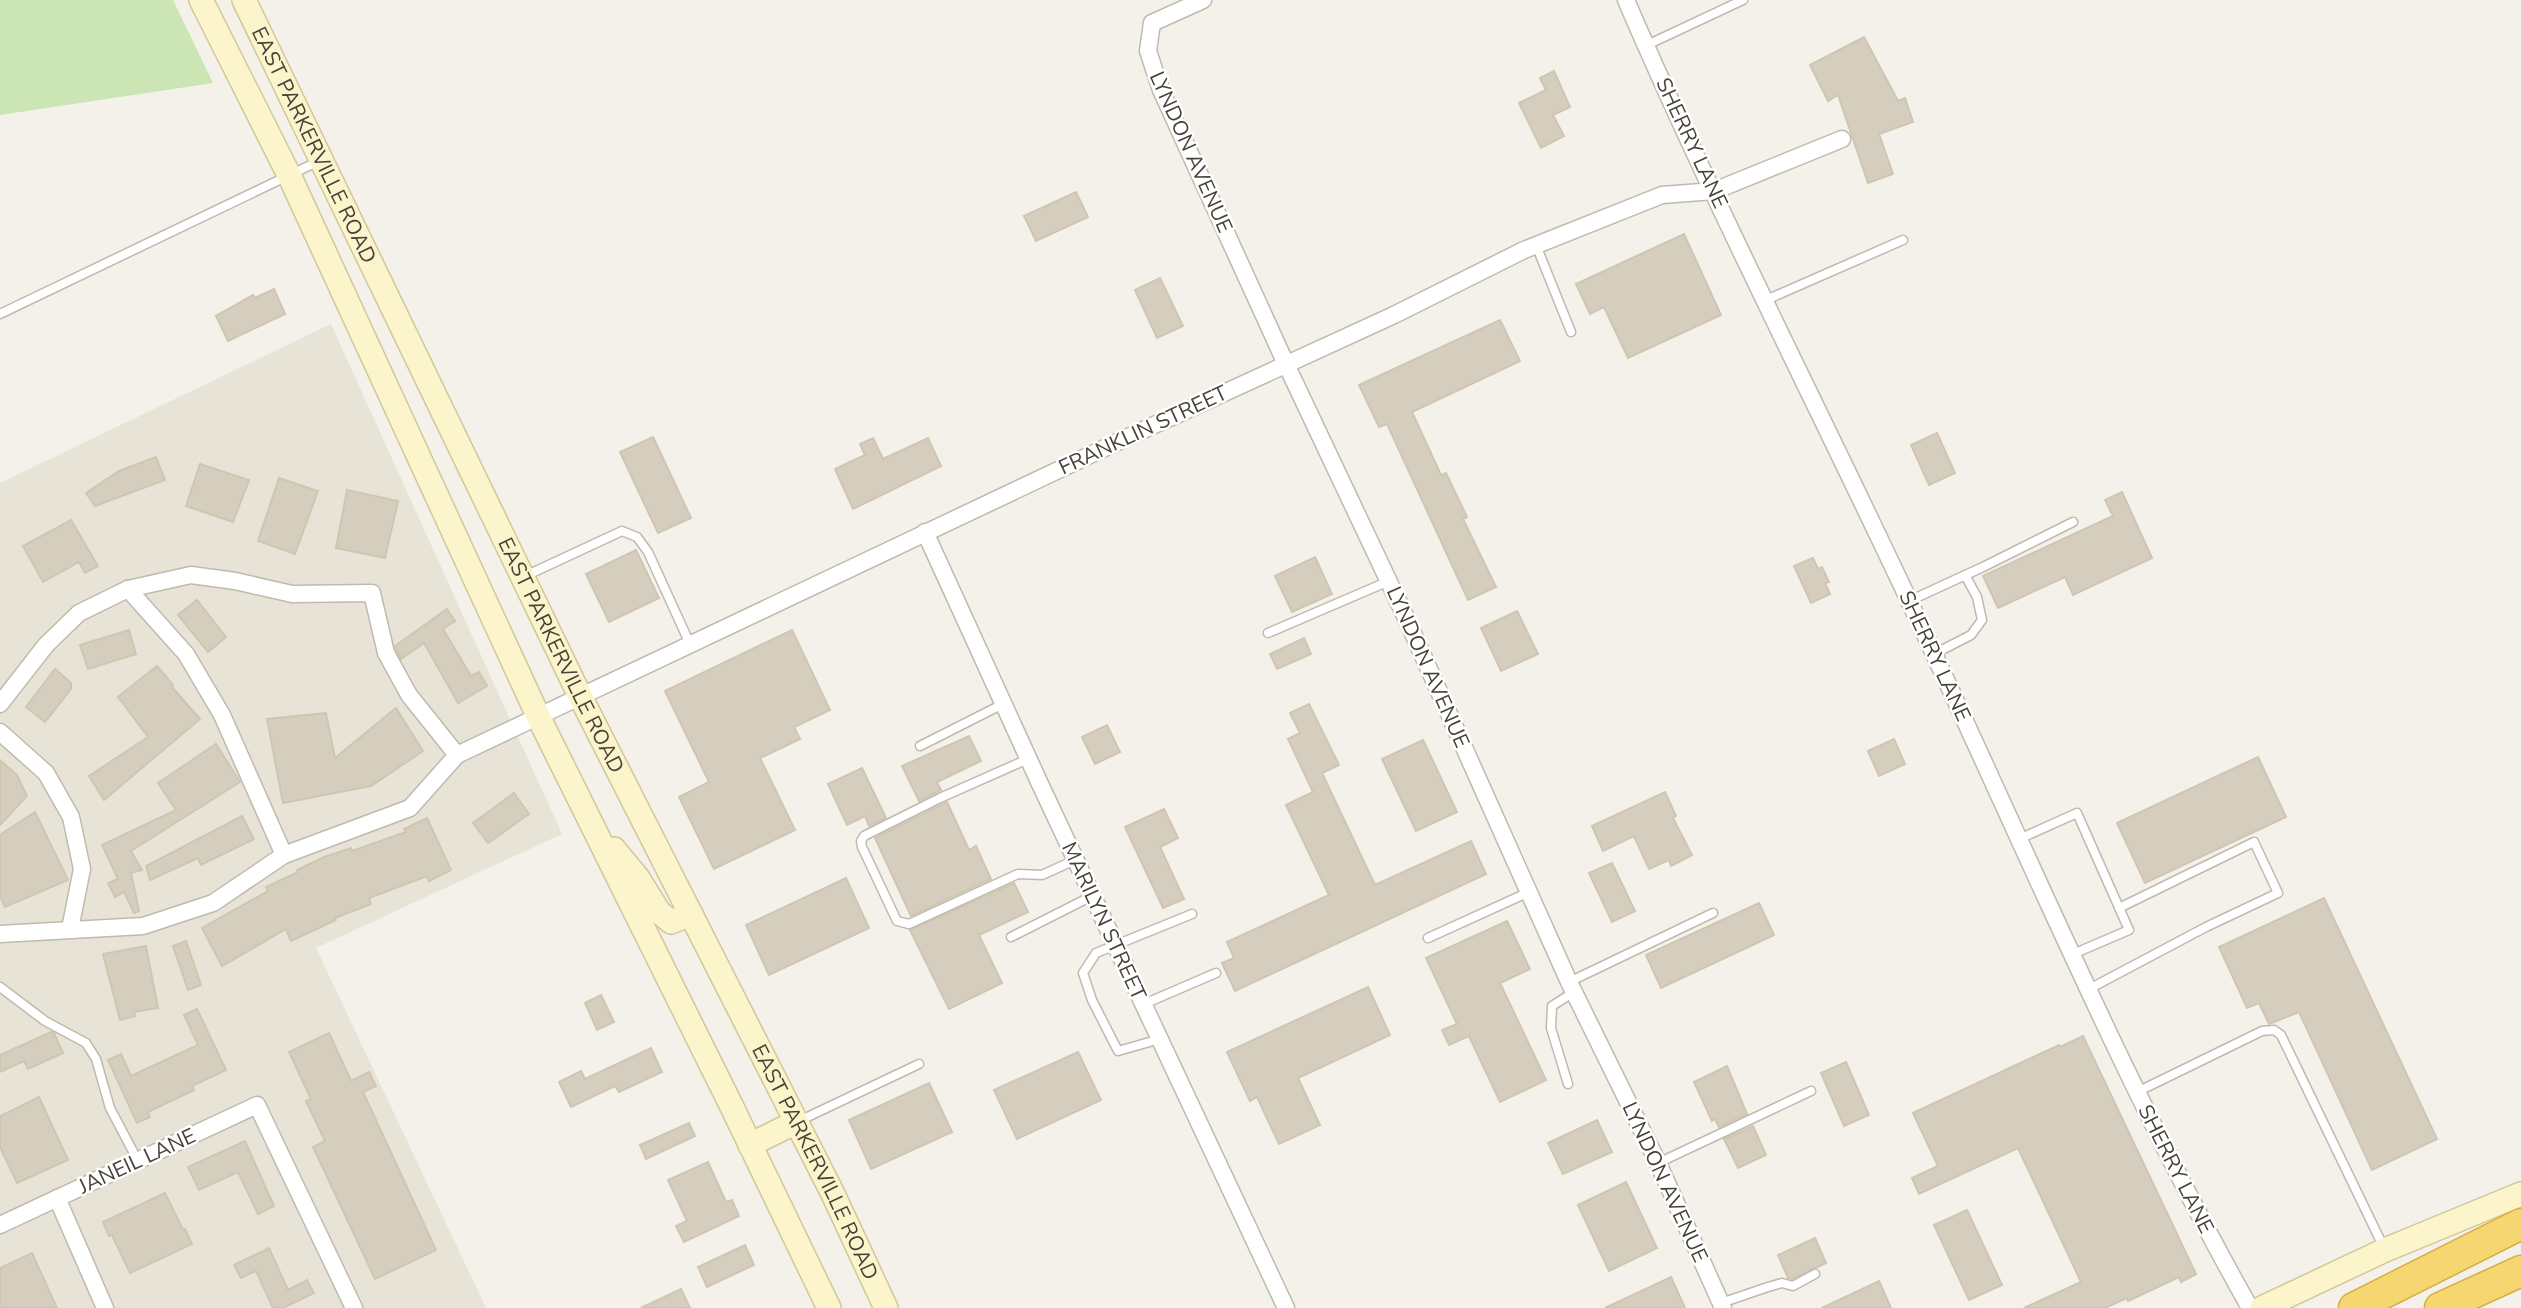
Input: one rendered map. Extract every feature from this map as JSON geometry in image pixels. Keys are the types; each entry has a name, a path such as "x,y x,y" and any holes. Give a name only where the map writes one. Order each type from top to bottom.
{"highway":[{"path":"2354,1308 2521,1224"},
{"path":"2440,1308 2521,1271"}],"main road":[{"name":"EAST PARKERVILLE ROAD","path":"201,0 290,177 538,719 829,1308"},
{"name":"EAST PARKERVILLE ROAD","path":"244,0 581,698 796,1122 886,1308"},
{"path":"581,804 638,878 659,912 671,922 691,914"},
{"path":"750,1145 796,1122"},
{"path":"2262,1308 2385,1250 2521,1194"}],"street":[{"name":"LYNDON AVENUE","path":"1203,0 1152,23 1148,51 1161,90 1389,581 1571,987 1658,1163 1722,1306"},
{"name":"SHERRY LANE","path":"1626,0 2137,1092 2200,1220 2250,1308"},
{"name":"FRANKLIN STREET","path":"457,755 1536,245 1662,195 1714,191 1842,139"},
{"name":"MARILYN STREET","path":"925,533 1075,860 1286,1308"},
{"path":"0,704 46,645 79,614 128,589 191,576 235,581 292,594 372,593 386,653 409,695 457,755 410,808 284,855 213,903 143,926 0,934"},
{"path":"128,589 186,654 222,715 284,855"},
{"path":"0,732 46,773 71,817 82,869 70,929"},
{"name":"JANEIL LANE","path":"0,1225 257,1105 354,1308"},
{"path":"57,1198 105,1308"}],"lane":[{"path":"1647,45 1743,0"},
{"path":"0,314 322,160"},
{"path":"1766,300 1903,240"},
{"path":"1536,245 1571,332"},
{"path":"1909,601 2073,522"},
{"path":"523,577 622,531 637,537 648,552 691,644"},
{"path":"1934,654 1971,635 1982,620 1977,597 1965,575"},
{"path":"1268,633 1389,581"},
{"path":"920,746 1003,704"},
{"path":"1028,759 870,832 862,841 868,859 897,921 902,925 909,925 1018,874 1042,875 1075,860"},
{"path":"2019,839 2077,813 2129,930 2073,954"},
{"path":"2089,989 2278,893 2254,842 2119,908"},
{"path":"1428,938 1529,892"},
{"path":"1010,937 1092,896"},
{"path":"1568,1084 1551,1028 1552,1006 1571,987 1713,913"},
{"path":"1160,1039 1118,1051 1092,1000 1083,973 1096,954 1192,914"},
{"path":"1144,1004 1216,973"},
{"path":"0,987 45,1021 86,1043 96,1059 110,1108 138,1161"},
{"path":"2137,1092 2262,1031 2273,1030 2281,1035 2385,1250"},
{"path":"796,1122 919,1064"},
{"path":"1658,1163 1811,1091"},
{"path":"1722,1306 1782,1283 1793,1286 1815,1274"}],"shaded area":[{"path":"331,324 562,834 316,948 486,1308 0,1308 0,483"}],"green space":[{"path":"0,0 173,0 213,83 0,115"}],"building":[{"path":"1864,37 1898,101 1905,98 1913,122 1879,134 1893,174 1868,183 1838,95 1828,101 1810,65"},
{"path":"1554,71 1570,107 1553,115 1564,136 1541,148 1519,103 1546,90 1540,78"},
{"path":"1076,192 1088,217 1036,241 1024,216"},
{"path":"1684,234 1721,315 1628,358 1604,307 1590,314 1576,284"},
{"path":"1160,278 1183,326 1157,338 1135,290"},
{"path":"274,289 285,314 228,341 216,316 253,295 255,298"},
{"path":"1500,320 1520,361 1412,412 1441,475 1446,473 1467,517 1463,519 1496,587 1468,600 1387,424 1379,427 1359,385"},
{"path":"1937,433 1955,473 1929,485 1911,445"},
{"path":"653,437 691,518 658,533 620,452"},
{"path":"873,438 883,459 928,438 941,466 853,509 835,469 865,455 860,444"},
{"path":"156,457 165,480 95,506 86,493 119,471"},
{"path":"200,464 249,480 233,522 186,506"},
{"path":"279,478 318,491 295,554 258,541"},
{"path":"347,490 398,501 385,558 336,548"},
{"path":"2122,492 2152,558 2073,595 2065,577 1998,608 1983,576 2113,516 2105,500"},
{"path":"71,520 98,566 85,573 79,562 43,582 23,546"},
{"path":"636,550 659,598 609,622 586,574"},
{"path":"1315,557 1332,594 1292,612 1275,576"},
{"path":"1813,558 1818,569 1822,567 1829,582 1825,583 1830,594 1811,603 1794,566"},
{"path":"197,600 226,637 208,652 178,615"},
{"path":"447,609 455,621 443,629 471,676 479,672 487,686 458,703 424,643 401,659 395,646"},
{"path":"1517,611 1538,654 1501,671 1481,628"},
{"path":"129,630 136,654 88,669 80,645"},
{"path":"792,630 830,710 794,727 800,739 760,758 795,830 714,869 679,797 709,782 665,691"},
{"path":"1304,638 1311,654 1277,669 1270,654"},
{"path":"157,666 200,719 104,800 89,776 148,737 118,697"},
{"path":"55,669 71,683 71,689 45,722 26,707"},
{"path":"1309,704 1339,765 1322,773 1375,885 1471,841 1486,874 1235,991 1222,963 1234,958 1227,942 1329,895 1286,805 1313,792 1288,739 1300,733 1290,713"},
{"path":"396,708 423,751 371,786 283,803 267,719 326,713 335,758"},
{"path":"1107,725 1120,752 1095,764 1082,737"},
{"path":"969,736 981,761 937,782 941,790 919,801 902,766"},
{"path":"1894,739 1905,764 1879,776 1868,751"},
{"path":"1423,740 1457,812 1416,831 1382,759"},
{"path":"216,744 240,782 131,851 142,870 131,873 139,911 134,913 124,892 115,897 108,883 118,879 102,845 176,810 158,783"},
{"path":"2258,757 2286,817 2145,883 2117,823"},
{"path":"0,760 17,775 27,796 0,825"},
{"path":"862,768 886,818 869,826 865,816 847,825 828,784"},
{"path":"1665,792 1676,816 1673,818 1692,855 1671,866 1669,860 1649,869 1634,836 1603,851 1592,826"},
{"path":"514,793 529,814 488,843 473,823"},
{"path":"947,802 969,850 976,846 991,879 911,916 875,838"},
{"path":"1164,809 1178,838 1160,847 1184,899 1163,908 1125,827"},
{"path":"35,812 68,880 5,907 0,896 0,835"},
{"path":"242,816 254,839 201,865 198,858 150,880 146,866"},
{"path":"427,818 451,870 429,881 427,876 369,898 371,904 335,918 336,920 291,941 286,929 222,966 202,928 268,891 266,887 298,872 297,870 324,857 351,848 352,851 406,832 404,829"},
{"path":"1612,863 1635,911 1612,922 1589,873"},
{"path":"846,878 869,928 769,975 746,925"},
{"path":"1014,883 1028,912 979,935 1002,983 949,1009 910,930"},
{"path":"2324,898 2437,1139 2372,1170 2299,1012 2269,1024 2259,1003 2247,1008 2219,947"},
{"path":"1759,903 1774,935 1661,988 1646,955"},
{"path":"1507,921 1530,969 1500,983 1546,1080 1500,1102 1469,1036 1449,1045 1442,1030 1457,1024 1426,958"},
{"path":"186,941 201,985 188,990 173,946"},
{"path":"146,946 158,1008 134,1012 135,1016 120,1020 103,954"},
{"path":"1368,987 1390,1035 1298,1078 1320,1125 1279,1144 1257,1097 1250,1101 1227,1052"},
{"path":"601,995 614,1022 597,1030 585,1003"},
{"path":"197,1009 226,1070 192,1086 194,1090 148,1112 150,1117 137,1123 108,1060 121,1054 131,1076 198,1045 184,1015"},
{"path":"54,1033 63,1053 28,1069 24,1061 0,1072 0,1055"},
{"path":"329,1033 351,1081 369,1072 376,1086 363,1092 436,1250 375,1279 313,1147 325,1141 306,1101 311,1099 289,1052"},
{"path":"2083,1036 2196,1274 2181,1282 2179,1277 2128,1301 2127,1298 2105,1308 2024,1308 2081,1282 2018,1148 1919,1194 1912,1178 1938,1166 1913,1113"},
{"path":"651,1048 662,1072 619,1092 615,1086 571,1107 559,1082 581,1071 585,1079"},
{"path":"1078,1052 1101,1100 1017,1139 994,1090"},
{"path":"1846,1062 1869,1115 1844,1126 1821,1073"},
{"path":"1727,1066 1747,1114 1719,1127 1715,1119 1712,1121 1694,1082"},
{"path":"929,1083 952,1132 871,1169 849,1120"},
{"path":"39,1097 68,1160 17,1183 0,1147 0,1116"},
{"path":"1597,1120 1612,1152 1563,1174 1548,1143"},
{"path":"689,1123 695,1136 646,1159 640,1145"},
{"path":"1753,1126 1766,1155 1738,1168 1724,1139"},
{"path":"245,1141 274,1206 258,1214 238,1172 199,1190 188,1167"},
{"path":"708,1162 726,1202 732,1200 739,1216 684,1242 676,1226 687,1221 668,1180"},
{"path":"1626,1182 1657,1248 1609,1271 1578,1205"},
{"path":"165,1193 192,1244 130,1273 103,1222"},
{"path":"1967,1210 2002,1285 1969,1300 1934,1225"},
{"path":"1815,1238 1826,1263 1792,1279 1788,1278 1778,1255"},
{"path":"745,1245 754,1265 707,1287 698,1267"},
{"path":"269,1248 288,1290 307,1280 314,1293 283,1308 273,1308 256,1271 241,1278 234,1265"},
{"path":"32,1253 57,1308 0,1308 0,1268"},
{"path":"1671,1277 1685,1308 1605,1308"},
{"path":"1879,1281 1891,1308 1822,1308"},
{"path":"681,1289 690,1308 641,1308"}]}
